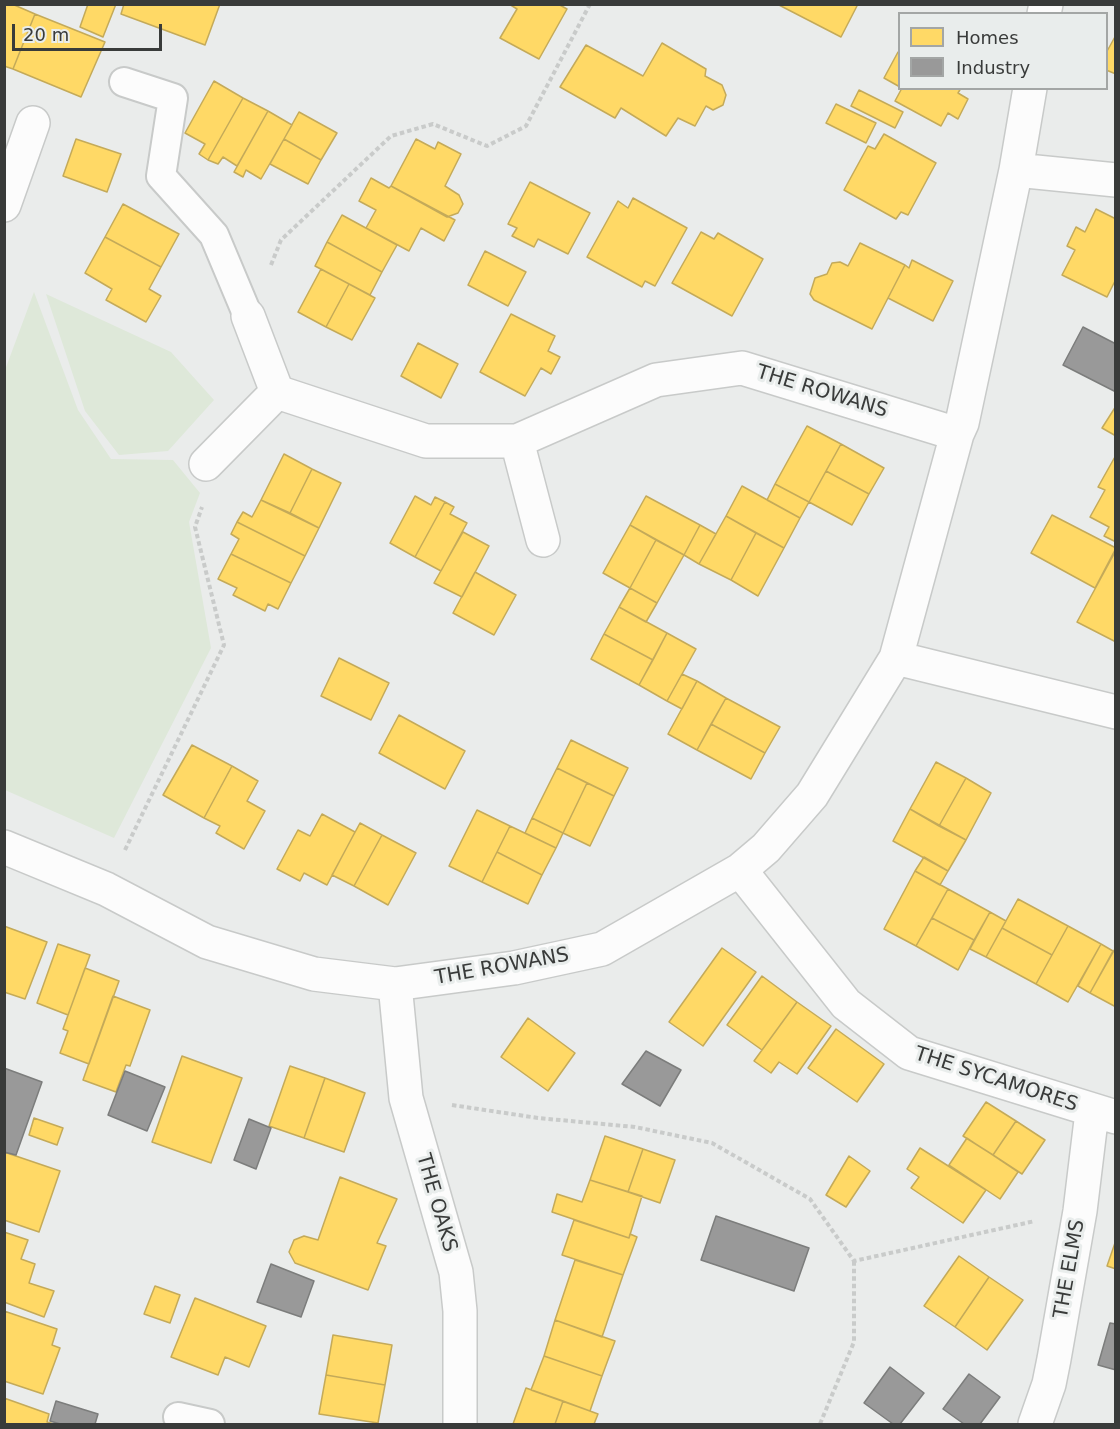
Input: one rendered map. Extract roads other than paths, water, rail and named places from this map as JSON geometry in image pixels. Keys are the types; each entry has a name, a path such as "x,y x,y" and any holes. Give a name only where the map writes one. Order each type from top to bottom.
{"street":[{"name":"THE ROWANS","path":"4,847 106,889 207,942 314,974 395,984 514,968 602,949 740,870 766,848 812,795 896,658 957,434 962,423 1016,170 1030,90"},
{"path":"4,205 11,165 33,123"},
{"path":"1016,170 1116,180"},
{"path":"206,464 277,392 248,316"},
{"name":"THE ROWANS","path":"277,392 426,441 517,441 656,380 742,368 957,434"},
{"path":"517,441 543,540"},
{"path":"896,658 1116,712"},
{"name":"THE SYCAMORES","path":"740,870 846,1004 909,1053 1104,1114"},
{"name":"THE OAKS","path":"395,984 405,1098 456,1272 460,1311 460,1425"},
{"name":"THE ELMS","path":"1035,1425 1049,1384 1080,1211 1104,1114"}],"lane":[{"path":"124,82 172,98 161,176 214,235 248,316"},
{"path":"178,1417 210,1425"}]}
